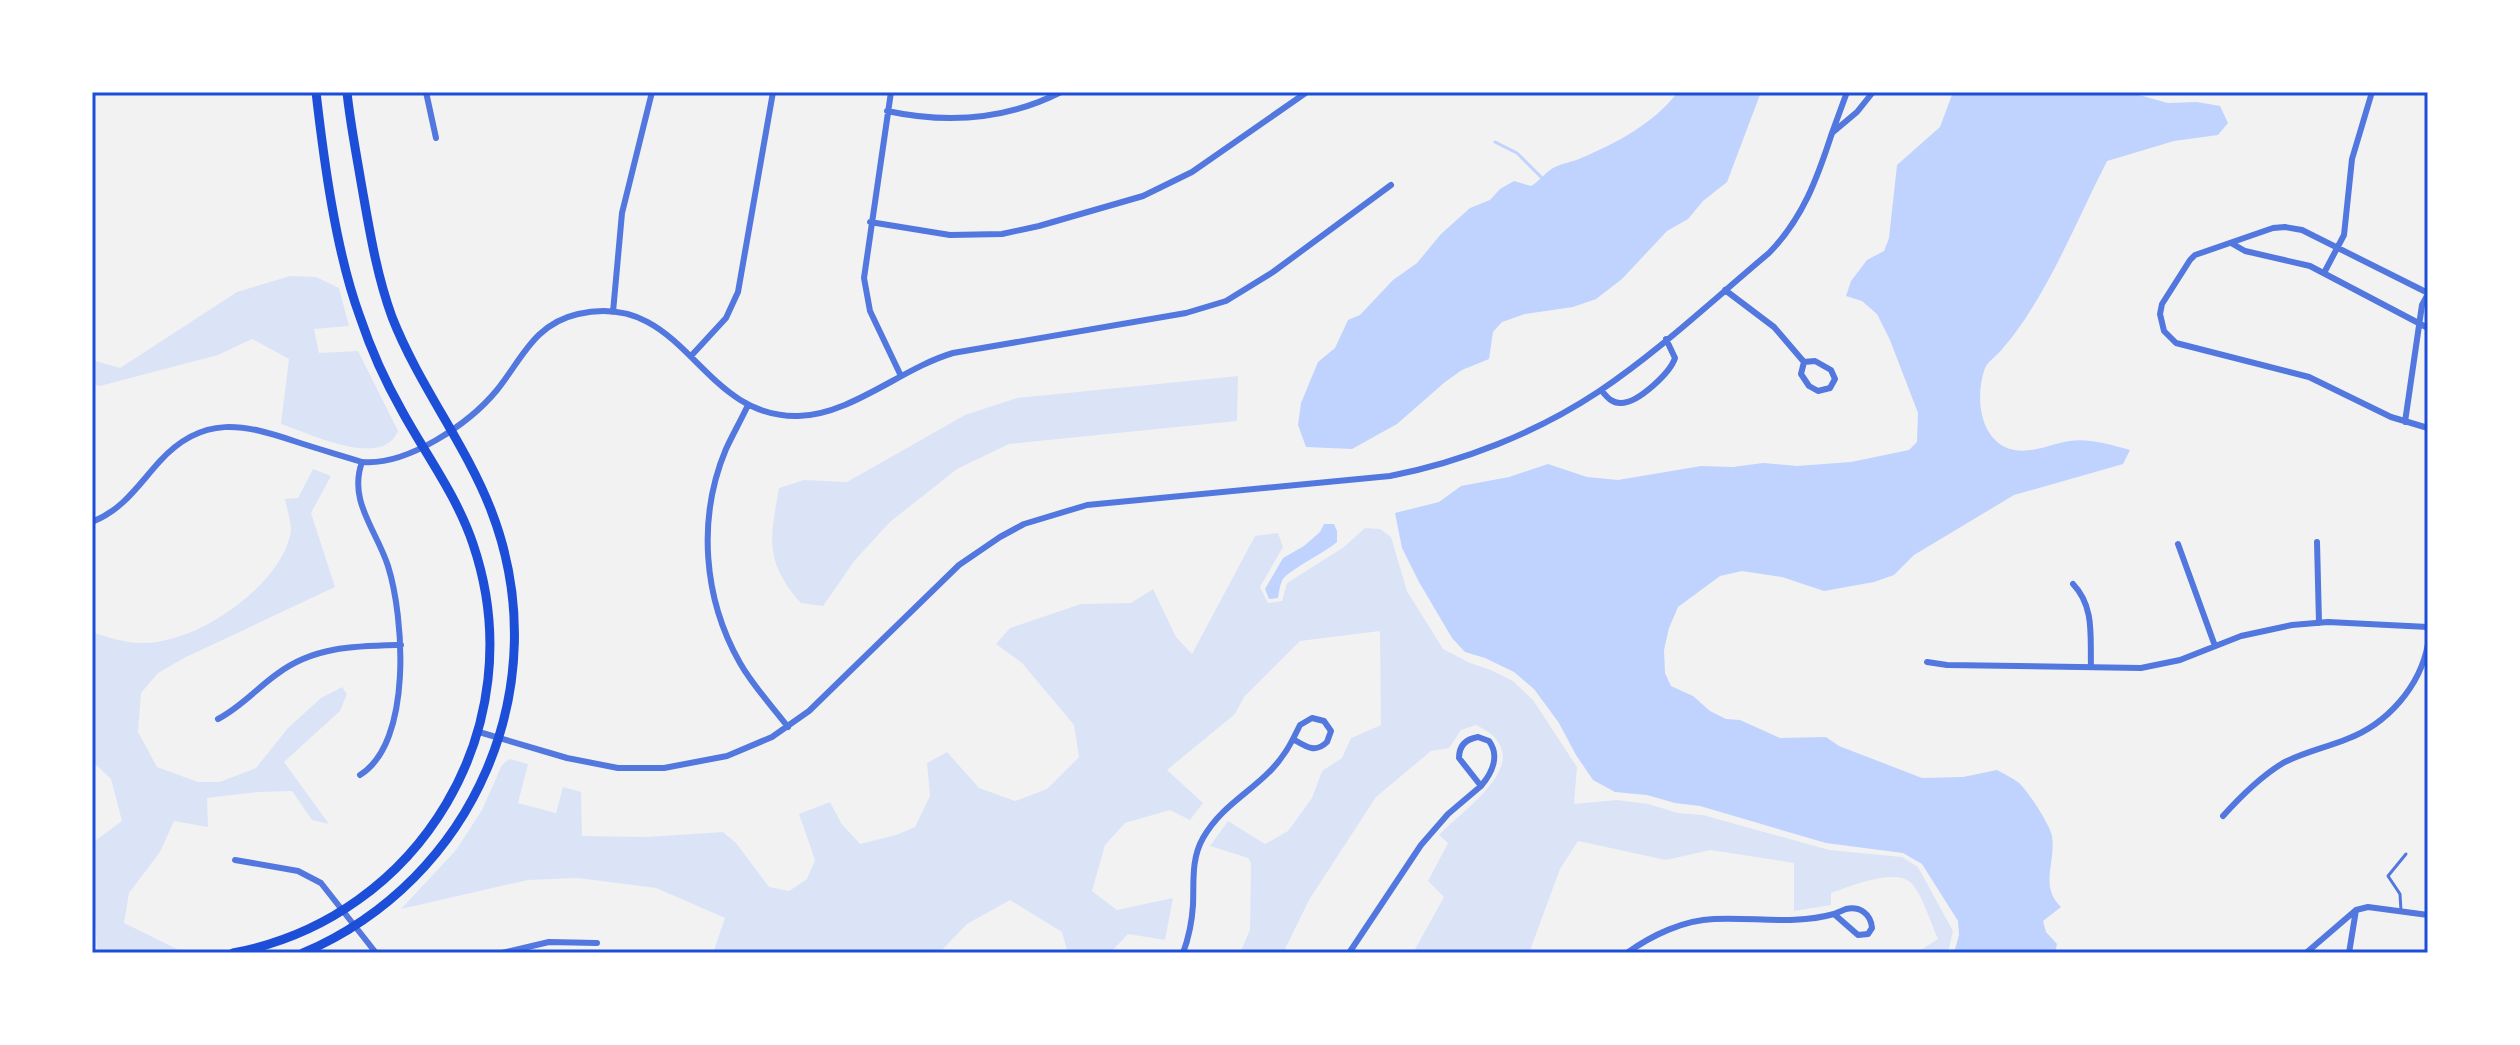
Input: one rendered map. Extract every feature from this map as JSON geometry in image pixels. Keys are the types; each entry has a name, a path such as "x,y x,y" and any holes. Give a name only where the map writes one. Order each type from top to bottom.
{"main road":[{"path":"233,953 293,936 344,909 396,868 431,828 461,778 479,732 489,675 486,593 465,522 386,381 358,313 338,232 316,92"},
{"path":"303,953 356,925 393,899 449,839 476,793 498,737 506,710 514,649 511,588 491,510 404,345 380,280 347,92"}],"street":[{"path":"426,92 436,138"},
{"path":"613,312 622,213 652,92"},
{"path":"691,356 726,318 738,292 773,92"},
{"path":"891,92 870,222 865,264 866,295 874,324 901,376"},
{"path":"887,111 938,119 990,116 1018,111 1061,92"},
{"path":"870,222 950,235 1002,234 1143,196 1192,172 1307,92"},
{"path":"479,732 595,765 636,769 691,764 727,756 759,744 788,727 834,689 959,565 1000,537 1033,520 1087,505 1358,480 1421,470 1495,445 1554,418 1601,390 1769,253 1796,221 1814,188 1847,92"},
{"path":"1832,133 1857,112 1873,92"},
{"path":"2324,273 2338,247 2346,222 2354,147 2372,92"},
{"path":"92,522 127,501 170,451 184,440 219,427 235,425 257,428 362,462 388,462 449,431 480,408 494,393 521,352 540,332 565,318 580,314 613,312 652,324 669,334 717,384 748,405 780,415 822,413 953,353 1186,313 1226,301 1263,279 1391,185"},
{"path":"2405,422 2422,305 2428,294 2338,247 2302,230 2285,227 2230,243 2195,255 2162,304 2161,323 2169,338 2183,345 2309,377 2405,422 2428,428"},
{"path":"2230,243 2245,251 2310,266 2428,328"},
{"path":"1725,290 1774,327 1804,362"},
{"path":"1601,390 1612,401 1625,403 1654,385 1674,363 1675,352 1666,339"},
{"path":"1815,361 1831,370 1835,379 1830,388 1818,391 1809,386 1801,374 1804,362 1815,361"},
{"path":"748,405 718,473 708,525 709,573 717,609 731,646 750,679 788,727"},
{"path":"360,775 376,760 392,723 401,645 388,568 379,540 358,496 358,473 362,462"},
{"path":"2317,542 2319,623"},
{"path":"2178,544 2215,646"},
{"path":"2073,584 2086,602 2090,615 2091,667"},
{"path":"1927,662 1947,665 2141,668 2161,665 2266,629 2319,623 2428,627"},
{"path":"2223,816 2263,776 2282,764 2301,754 2348,739 2379,721 2394,708 2415,681 2428,644"},
{"path":"218,719 236,710 278,672 312,654 349,646 401,645"},
{"path":"1183,953 1191,924 1193,868 1201,842 1222,812 1272,771 1293,739 1306,720 1318,718 1329,725 1330,736 1323,747 1309,748 1293,739"},
{"path":"1349,953 1421,845 1448,814 1481,786 1492,771 1495,752 1489,741 1478,737 1462,746 1459,758 1481,786"},
{"path":"235,860 310,876 329,891 376,953"},
{"path":"2306,953 2356,910 2368,907 2428,915"},
{"path":"1627,953 1672,929 1702,921 1799,922 1851,908 1864,912 1871,922 1870,932 1858,935 1834,914"},
{"path":"2349,953 2356,910"},
{"path":"502,953 549,942 597,943"}],"lane":[{"path":"2401,911 2400,894 2388,876 2406,854"}],"shaded area":[{"path":"290,276 316,277 339,288 349,326 314,329 319,353 358,351 398,431 390,442 377,448 344,446 281,424 289,359 252,339 218,355 100,386 92,384 92,360 120,368 237,292"},
{"path":"1238,376 1237,421 1009,444 957,469 890,522 855,560 823,606 801,603 775,562 772,536 779,488 804,480 847,482 965,415 1017,398"},
{"path":"313,469 331,476 311,513 335,587 158,673 141,693 138,732 157,767 198,782 220,782 256,768 288,728 321,698 342,687 347,694 340,711 284,762 329,824 312,820 292,791 207,798 208,827 174,821 160,852 129,893 124,923 179,950 97,953 92,843 122,821 111,779 92,761 92,632 129,642 162,641 185,635 230,610 251,594 282,556 291,532 285,499 298,498"},
{"path":"1365,528 1380,529 1391,537 1407,591 1443,649 1513,681 1533,700 1577,767 1574,804 1617,800 1648,804 1678,813 1703,815 1829,850 1902,857 1918,867 1953,931 1948,953 1916,953 1938,939 1918,893 1903,878 1859,883 1831,893 1831,905 1794,911 1794,863 1710,850 1666,860 1578,841 1560,869 1529,953 1413,953 1444,897 1428,881 1448,843 1439,835 1481,796 1501,766 1502,752 1495,738 1476,725 1461,730 1449,748 1431,751 1376,797 1309,900 1283,953 1240,953 1250,930 1251,863 1248,858 1210,846 1228,821 1265,844 1288,831 1312,798 1322,771 1342,758 1351,738 1381,725 1380,631 1300,641 1244,697 1235,714 1167,770 1203,803 1190,820 1170,810 1125,823 1105,845 1092,891 1117,910 1173,898 1165,940 1128,934 1110,953 1068,953 1062,932 1010,900 967,924 939,953 713,953 725,918 656,888 578,878 528,880 401,909 456,850 482,810 502,765 509,759 528,764 518,803 556,813 563,787 581,792 582,836 647,837 723,832 736,843 769,887 789,891 807,879 815,860 799,814 830,802 841,823 860,844 915,827 930,796 927,763 947,752 979,788 1015,801 1047,789 1079,757 1074,725 1022,663 996,644 1010,628 1081,604 1131,603 1153,589 1176,637 1192,654 1255,536 1278,533 1283,547 1260,587 1268,603 1282,601 1287,583 1344,547"}],"water":[{"path":"1678,92 1761,92 1727,182 1703,201 1688,219 1667,231 1622,279 1596,299 1502,322 1493,332 1489,359 1462,370 1397,424 1352,449 1306,447 1298,425 1301,403 1318,362 1335,348 1348,320 1360,315 1393,280 1417,263 1441,234 1470,208 1490,200 1500,189 1514,181 1531,186 1555,167 1620,139 1646,123"},
{"path":"1953,92 2128,92 2168,103 2197,102 2220,106 2228,123 2218,135 2174,141 2107,161 2037,300 1984,371 1980,392 1982,414 1990,433 2005,447 2021,451 2085,440 2130,450 2123,464 2014,495 1914,555 1894,575 1874,582 1824,591 1782,577 1742,571 1720,576 1678,607 1664,650 1665,673 1671,686 1693,696 1710,711 1780,738 1826,737 1839,746 1922,778 1963,777 1997,770 2017,781 2038,808 2052,836 2051,891 2061,907 2043,921 2046,932 2057,944 2055,953 1954,953 1959,935 1958,921 1922,864 1903,853 1826,843 1700,806 1615,792 1593,780 1559,723 1534,689 1514,672 1465,652 1452,638 1402,548 1395,513 1439,502 1461,486 1509,477 1548,464 1587,477 1618,480 1701,466 1733,467 1763,463 1797,466 1851,462 1909,450 1917,442 1918,413 1890,340 1877,314 1862,301 1846,296 1851,281 1867,260 1884,251 1889,238 1897,165 1940,127"},
{"path":"1324,524 1334,524 1337,542 1287,575 1281,583 1278,598 1269,599 1265,589 1283,558 1304,546 1320,532"}],"waterway":[{"path":"1495,142 1517,153 1543,179"}]}
